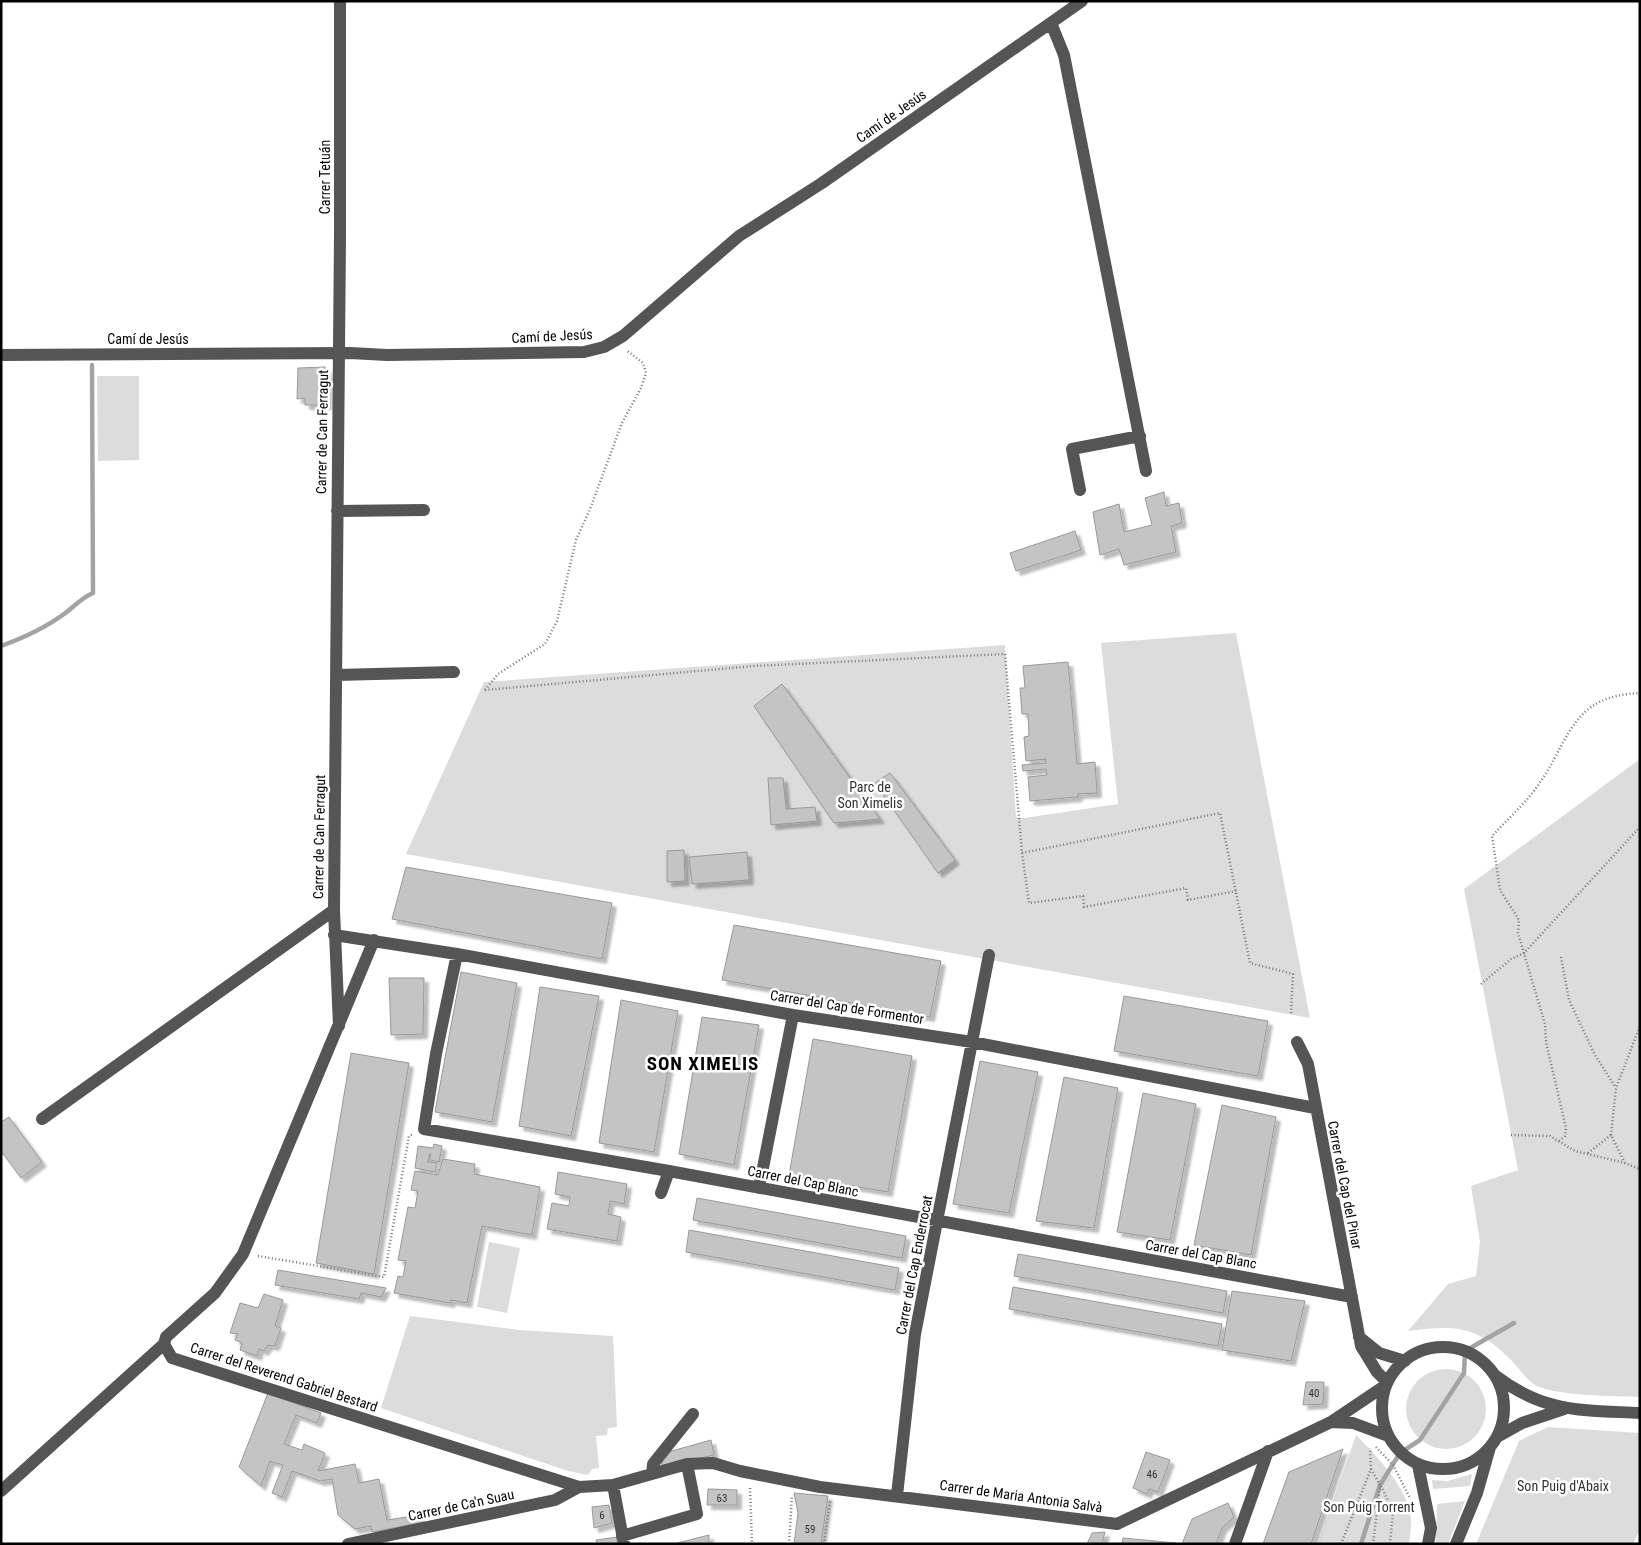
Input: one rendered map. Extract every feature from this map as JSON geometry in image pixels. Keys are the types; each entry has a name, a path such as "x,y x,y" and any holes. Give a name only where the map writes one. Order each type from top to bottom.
{"street":[{"name":"Carrer Tetuán","path":"338,353 340,1"},
{"name":"Camí de Jesús","path":"1,355 338,353 387,355 584,352 604,347 616,340 739,236 822,183 1082,1"},
{"path":"1051,24 1064,54 1146,471"},
{"name":"Carrer de Can Ferragut","path":"164,1344 166,1337 215,1293 243,1254 339,1026 334,935 338,353"},
{"path":"1080,490 1072,449 1140,436"},
{"path":"337,511 424,510"},
{"path":"336,675 454,672"},
{"path":"42,1119 334,910"},
{"path":"334,935 374,940 339,1026"},
{"name":"Carrer del Cap de Formentor","path":"374,940 793,1014 972,1042 1315,1108"},
{"path":"424,1129 436,1054 457,954"},
{"path":"972,1042 989,955"},
{"path":"759,1188 793,1014"},
{"name":"Carrer del Cap Enderrocat","path":"897,1495 915,1334 972,1042"},
{"name":"Carrer del Cap del Pinar","path":"1297,1042 1308,1064 1361,1346 1386,1383"},
{"name":"Carrer del Cap Blanc","path":"424,1129 669,1171 1352,1297"},
{"path":"661,1192 669,1171"},
{"path":"1359,1337 1379,1353 1405,1361"},
{"path":"1,1491 164,1344"},
{"name":"Carrer del Reverend Gabriel Bestard","path":"164,1344 172,1358 579,1487 613,1485 652,1474"},
{"path":"1564,1409 1522,1423 1494,1442 1476,1460 1458,1468 1438,1470 1418,1465 1400,1454 1388,1436 1382,1419 1382,1402 1386,1383 1405,1361 1412,1355 1429,1348 1448,1347 1466,1351 1481,1360 1494,1374 1515,1391 1535,1400 1564,1409 1640,1413"},
{"path":"1456,1544 1477,1494 1502,1422 1504,1406 1502,1390 1494,1374"},
{"name":"Carrer de Maria Antonia Salvà","path":"652,1474 687,1464 712,1463 752,1473 832,1488 1117,1524 1331,1422 1386,1383"},
{"path":"652,1474 653,1464 693,1414"},
{"name":"Carrer de Maria Antonia Salvà","path":"1331,1422 1353,1423 1388,1436"},
{"path":"1235,1544 1268,1451"},
{"path":"613,1485 623,1540 697,1514 687,1464"},
{"path":"1418,1465 1431,1528 1428,1544"},
{"name":"Carrer de Ca'n Suau","path":"348,1544 555,1500 579,1487"}],"path":[{"path":"616,340 643,364 646,373 641,388 622,423 590,509 576,540 557,621 545,644 498,674 485,690 754,666 1005,654 1022,853 1029,902 1083,896 1084,907 1186,888 1188,900 1236,891"},
{"path":"1559,1141 1565,1136 1566,1128 1546,1042 1545,1024 1518,933 1519,920 1500,890 1492,836 1543,780 1565,735 1588,708 1620,694 1640,693"},
{"path":"1022,853 1220,813 1250,963 1293,974 1291,1014"},
{"path":"1481,984 1511,959 1524,953 1640,826"},
{"path":"1561,957 1569,1000 1595,1055 1616,1088"},
{"path":"1625,1163 1611,1135 1616,1088 1640,1026"},
{"path":"243,1254 384,1277 409,1136 424,1129"},
{"path":"1511,1135 1550,1136 1575,1151 1625,1163 1640,1169"},
{"path":"1587,1154 1611,1135"},
{"path":"1369,1440 1393,1465 1411,1502"},
{"path":"1342,1544 1371,1469 1370,1448"},
{"path":"1371,1469 1393,1511 1390,1544"},
{"path":"752,1473 750,1482 752,1544"},
{"path":"789,1544 792,1481"},
{"path":"1373,1544 1380,1485"},
{"path":"824,1544 832,1488"}],"green space":[{"path":"97,376 139,376 139,460 98,461"},
{"name":"Parc de Son Ximelis","path":"1236,633 1310,1018 406,854 484,682 1005,645 1016,817 1024,818 1118,804 1101,643"},
{"path":"1640,759 1640,1397 1572,1394 1537,1386 1499,1349 1488,1340 1476,1334 1452,1328 1408,1331 1448,1284 1476,1276 1480,1242 1471,1186 1518,1170 1464,889"},
{"path":"489,1242 520,1248 507,1313 477,1307"},
{"path":"410,1316 519,1330 613,1336 617,1427 608,1428 607,1435 596,1436 599,1468 592,1469 588,1475 568,1471 381,1408"},
{"path":"1446,1369 1461,1372 1474,1381 1483,1394 1486,1409 1483,1424 1474,1437 1461,1446 1446,1449 1431,1446 1418,1437 1409,1424 1406,1409 1409,1394 1418,1381 1431,1372"},
{"name":"Son Puig d'Abaix","path":"1548,1427 1640,1433 1640,1529 1633,1544 1476,1544 1519,1441"},
{"name":"Son Puig Torrent","path":"1356,1435 1391,1474 1405,1497 1411,1520 1409,1544 1318,1544"},
{"path":"1472,1474 1470,1486 1433,1489 1432,1480 1448,1481"},
{"path":"1465,1501 1448,1544 1436,1544 1437,1504"}],"building":[{"path":"325,367 327,372 327,405 305,405 305,398 297,399 298,368"},
{"path":"1164,492 1166,506 1179,503 1182,523 1171,526 1176,552 1124,565 1119,549 1100,555 1093,512 1119,504 1124,532 1152,525 1145,498"},
{"path":"1075,531 1081,550 1016,571 1010,553"},
{"path":"1068,662 1077,764 1095,762 1097,793 1078,794 1078,797 1030,801 1028,777 1047,775 1046,769 1023,771 1022,765 1046,763 1046,759 1026,761 1024,737 1029,736 1028,714 1022,714 1020,688 1025,688 1023,666"},
{"path":"782,684 880,819 834,823 754,706"},
{"path":"890,773 955,860 938,873 875,783"},
{"path":"768,778 783,778 786,809 815,807 817,821 771,825"},
{"path":"684,850 685,881 667,882 667,851"},
{"path":"747,852 749,880 692,884 689,857"},
{"path":"406,867 612,903 602,959 392,919"},
{"path":"734,925 941,961 930,1017 722,980"},
{"path":"461,972 517,983 492,1122 435,1112"},
{"path":"389,978 424,978 423,1034 391,1035"},
{"path":"540,987 599,996 571,1136 519,1126"},
{"path":"1124,996 1268,1021 1258,1076 1114,1051"},
{"path":"621,1000 678,1011 654,1152 599,1143"},
{"path":"702,1017 759,1025 734,1165 679,1154"},
{"path":"813,1039 912,1056 888,1192 789,1175"},
{"path":"351,1053 409,1063 374,1274 316,1263"},
{"path":"980,1061 1038,1072 1009,1213 953,1204"},
{"path":"1064,1077 1118,1088 1094,1228 1036,1221"},
{"path":"1143,1093 1196,1104 1170,1240 1117,1232"},
{"path":"1222,1105 1276,1117 1251,1255 1194,1245"},
{"path":"9,1117 42,1162 21,1178 1,1151 1,1122"},
{"path":"434,1144 442,1146 439,1162 430,1160 430,1153 428,1162 437,1163 435,1172 415,1168 418,1146 433,1148"},
{"path":"443,1159 475,1164 474,1174 540,1187 532,1235 482,1226 467,1303 451,1300 450,1303 394,1293 398,1276 403,1277 406,1261 398,1260 408,1207 415,1208 418,1191 411,1190 415,1171 438,1175"},
{"path":"558,1172 627,1184 624,1204 610,1201 608,1214 621,1217 617,1241 547,1229 552,1203 569,1206 570,1197 555,1194"},
{"path":"697,1198 906,1236 902,1258 693,1220"},
{"path":"689,1230 899,1268 895,1290 686,1252"},
{"path":"1018,1254 1227,1291 1223,1313 1014,1276"},
{"path":"278,1270 386,1288 381,1297 361,1293 359,1299 275,1285"},
{"path":"1013,1287 1222,1324 1218,1346 1009,1309"},
{"path":"1232,1291 1305,1301 1291,1361 1222,1350"},
{"path":"264,1294 283,1300 275,1326 281,1328 275,1346 268,1345 264,1351 259,1349 257,1356 240,1350 242,1343 235,1340 238,1334 230,1333 240,1303 258,1308"},
{"path":"1306,1382 1324,1382 1323,1404 1303,1405"},
{"path":"268,1393 321,1413 317,1423 296,1415 284,1444 302,1450 304,1444 325,1453 318,1471 355,1464 359,1483 379,1479 387,1520 419,1515 420,1523 372,1532 371,1526 355,1529 338,1515 332,1479 320,1481 292,1471 282,1497 272,1493 283,1465 270,1461 261,1486 239,1467"},
{"path":"711,1440 714,1455 662,1466 661,1454"},
{"path":"1343,1449 1311,1544 1263,1544 1289,1472"},
{"path":"1146,1452 1170,1460 1158,1492 1149,1489 1147,1494 1133,1488"},
{"path":"708,1489 737,1490 737,1505 707,1505"},
{"path":"794,1493 828,1496 821,1544 794,1544 798,1513"},
{"path":"1228,1503 1234,1517 1222,1528 1216,1544 1182,1544 1192,1519"},
{"path":"609,1505 612,1523 594,1528 592,1507"},
{"path":"1105,1532 1102,1544 1087,1544 1092,1533"},
{"path":"709,1535 709,1544 673,1544"},
{"path":"617,1537 617,1544 597,1544 596,1540"},
{"path":"1123,1538 1176,1543 1122,1544"}],"waterway":[{"path":"1,646 49,624 93,593 92,365"},
{"path":"1361,1544 1380,1485 1400,1453 1420,1440 1464,1373 1465,1351 1514,1323"}],"district":[{"name":"SON XIMELIS","path":"703,1063"}]}
